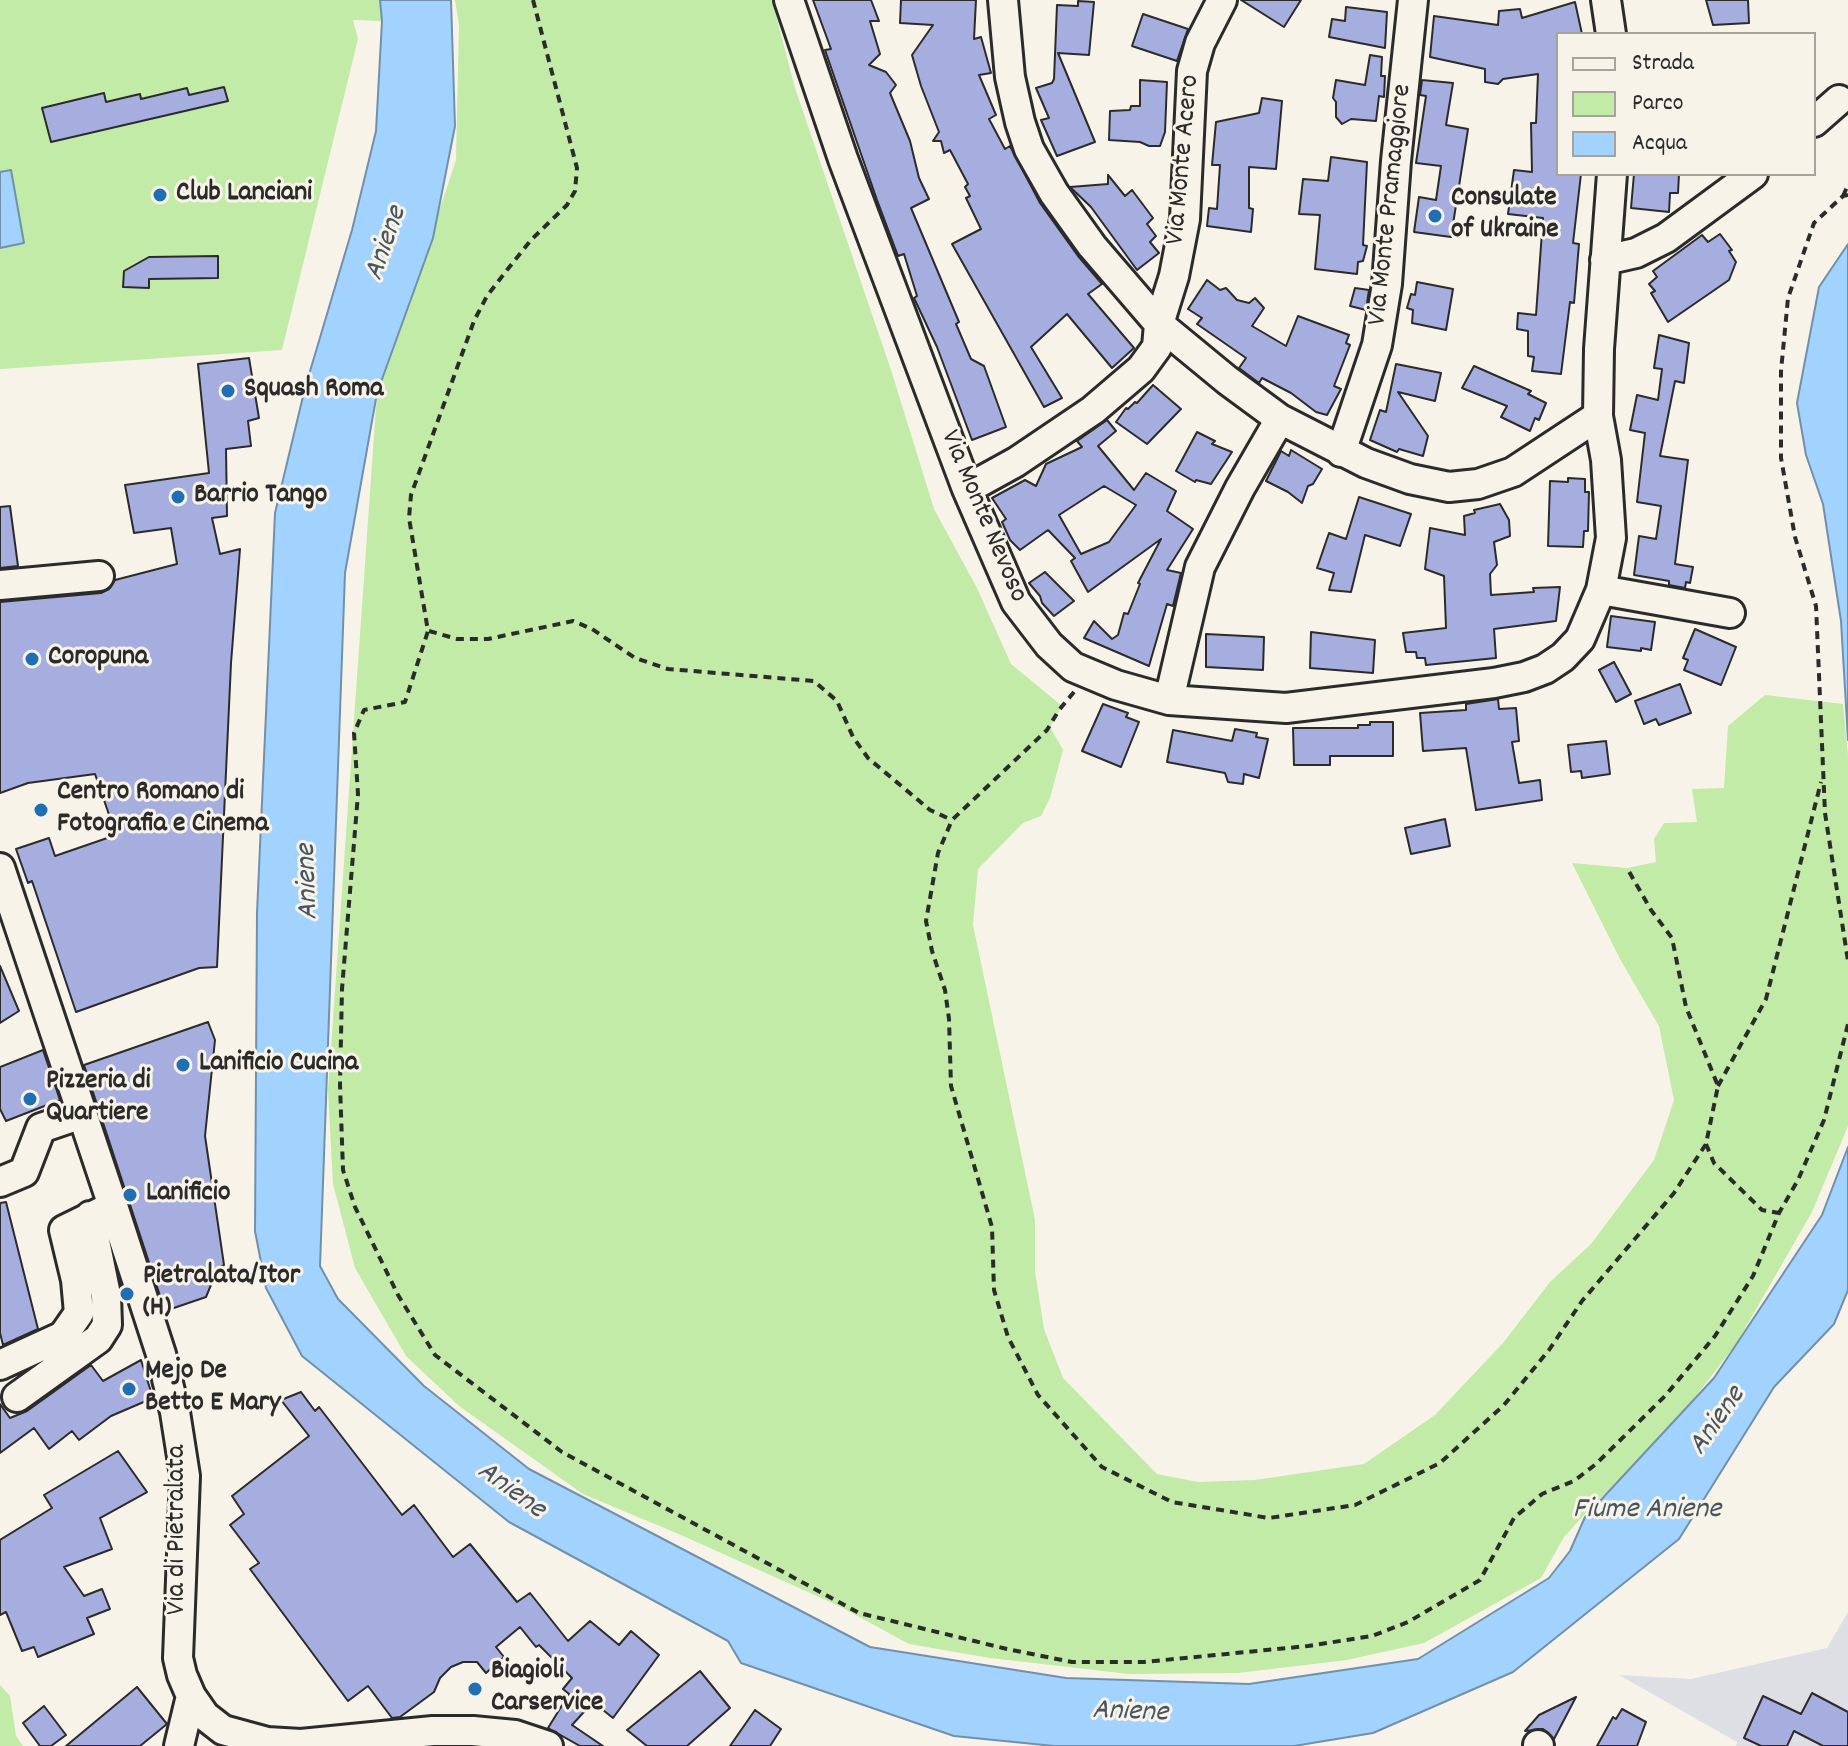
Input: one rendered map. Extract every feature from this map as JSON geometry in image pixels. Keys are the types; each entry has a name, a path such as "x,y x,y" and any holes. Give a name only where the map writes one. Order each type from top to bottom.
{"street":[{"name":"Via Monte Nevoso","path":"789,0 848,174 967,489 996,561 1023,612 1049,645 1073,667 1169,700 1286,708 1445,690 1524,677 1545,669 1570,650 1588,625 1609,559 1611,520 1606,460 1598,416 1599,349 1612,176"},
{"path":"1003,0 1015,101 1035,161 1054,193 1092,246 1159,324 1280,419 1341,452 1410,479 1439,486 1463,486 1519,469 1598,416"},
{"name":"Via Monte Acero","path":"967,489 1067,429 1149,360 1159,340 1159,324 1174,276 1185,219 1193,65 1200,43 1222,0"},
{"name":"Via Monte Pramaggiore","path":"1341,452 1375,353 1387,284 1413,0"},
{"path":"1816,120 1839,100"},
{"path":"1605,260 1636,253 1666,238 1750,176"},
{"path":"1169,700 1200,567 1280,419"},
{"path":"0,585 99,576"},
{"path":"1601,590 1730,613"},
{"name":"Via di Pietralata","path":"0,868 82,1114 102,1211 161,1354 182,1447 185,1491 178,1658 191,1696 205,1716 223,1730 267,1742 301,1744 433,1731 473,1731 515,1735 548,1746"},
{"path":"0,1182 24,1172 41,1128 82,1114"},
{"path":"0,1365 63,1336 79,1313 76,1280 64,1230 102,1211 107,1325 98,1339 17,1397"},
{"path":"179,1746 191,1696"}],"path":[{"path":"533,0 577,168 575,191 567,205 531,240 507,270 487,296 474,321 411,495 409,518 428,631 405,702 364,710 354,733 358,794 342,989 340,1085 343,1170 355,1207 398,1295 435,1355 562,1452 859,1613 1072,1662 1144,1662 1308,1646 1372,1636 1408,1622 1480,1580 1514,1518 1542,1494 1574,1481 1596,1464 1665,1396 1715,1336 1753,1276 1779,1213 1798,1180 1824,1120 1848,1024"},
{"path":"1848,185 1845,196 1814,223 1788,298 1781,371 1781,458 1795,537 1816,606 1822,775 1830,854 1848,961"},
{"path":"428,631 457,639 488,639 573,621 592,629 635,658 668,669 814,681 837,701 853,737 868,758 930,810 952,820"},
{"path":"1089,675 1059,710 1047,730 952,820 938,853 926,921 945,990 951,1086 992,1227 994,1290 1008,1337 1038,1395 1102,1467 1172,1502 1269,1518 1355,1505 1440,1463 1513,1394 1549,1350 1582,1301 1674,1193 1706,1144 1718,1086 1766,999 1822,775"},
{"path":"1627,868 1651,910 1672,938 1686,1007 1718,1086"},
{"path":"1706,1144 1714,1163 1762,1210 1779,1213"}],"shaded area":[{"path":"1848,1612 1848,1746 1736,1746 1737,1742 1619,1675 1691,1679 1827,1648"}],"green space":[{"name":"Club Lanciani","path":"0,0 380,0 382,21 353,20 358,39 282,350 0,369"},
{"path":"455,0 772,0 795,88 892,373 934,509 977,588 1011,664 1062,706 1050,727 1063,750 1050,798 1041,816 1023,823 978,869 973,925 1035,1220 1035,1271 1044,1329 1063,1378 1157,1474 1198,1482 1255,1480 1364,1464 1435,1415 1503,1343 1550,1282 1591,1244 1654,1160 1674,1100 1659,1026 1620,959 1572,863 1627,868 1656,862 1654,839 1664,823 1697,822 1692,789 1724,788 1728,726 1765,695 1843,704 1848,755 1848,1126 1812,1212 1736,1344 1668,1432 1564,1537 1541,1578 1424,1643 1347,1660 1238,1673 1129,1674 990,1658 909,1644 839,1606 583,1494 459,1406 406,1356 355,1268 333,1184 328,1090 377,393 382,366 456,160 459,25"},
{"path":"0,1685 10,1696 16,1736 23,1746 0,1746"}],"water":[{"name":"Fiume Aniene","path":"380,0 451,0 455,126 433,238 377,393 345,573 320,1266 338,1299 424,1386 529,1469 870,1647 1066,1678 1249,1684 1418,1659 1549,1578 1570,1551 1585,1517 1714,1378 1822,1215 1848,1147 1848,1290 1834,1324 1774,1387 1679,1539 1513,1672 1373,1733 1294,1746 1054,1746 954,1736 741,1663 728,1641 509,1522 302,1356 266,1288 255,1231 257,913 275,513 305,388 352,230 376,131 382,21"},
{"path":"11,170 24,243 0,248 0,172"},
{"path":"1848,244 1848,740 1841,621 1823,504 1806,455 1797,403 1819,287"}],"building":[{"path":"813,0 871,0 879,21 870,21 880,54 869,65 886,72 896,85 890,93 929,199 911,208 959,322 956,324 971,359 984,366 1006,427 972,440 937,347 914,298 917,296 904,254 898,256 877,200 825,50 831,49"},
{"path":"901,0 976,0 974,39 981,37 991,73 979,75 996,115 989,119 1005,149 1010,146 1040,203 1102,284 1088,294 1134,348 1112,368 1067,314 1031,347 1062,398 1044,407 952,244 981,229 966,198 970,196 965,187 968,184 950,150 944,153 941,141 933,141 939,132 912,55 933,25 900,23"},
{"path":"1241,0 1301,0 1284,27"},
{"path":"1706,0 1748,0 1749,23 1713,25"},
{"path":"1078,1 1094,2 1089,55 1058,53 1095,142 1057,156 1041,120 1049,118 1036,88 1052,83 1054,79 1057,5 1078,6"},
{"path":"1575,2 1582,32 1556,32 1556,176 1581,176 1573,243 1579,244 1574,303 1570,302 1561,374 1532,371 1534,357 1528,356 1528,331 1517,329 1518,313 1536,315 1543,218 1508,214 1514,170 1532,172 1531,123 1536,123 1538,74 1503,79 1498,84 1485,82 1485,69 1430,57 1434,16 1498,25 1499,11 1520,9 1522,18"},
{"path":"1346,7 1387,12 1385,48 1329,37 1332,19 1345,21"},
{"path":"1143,14 1188,29 1177,61 1132,46"},
{"path":"1370,55 1382,57 1381,76 1385,76 1384,97 1379,96 1376,121 1351,119 1342,124 1336,117 1333,98 1336,80 1365,85"},
{"path":"1140,80 1167,82 1165,132 1160,146 1109,140 1110,111 1140,106"},
{"path":"1422,80 1453,83 1446,125 1468,129 1451,237 1414,232 1419,197 1436,200 1441,166 1416,163 1426,96 1420,95"},
{"path":"224,87 228,101 51,142 42,108 104,93 106,102 140,94 141,99 187,88 189,95"},
{"path":"1262,98 1282,101 1276,169 1249,167 1249,208 1253,209 1251,232 1207,226 1209,208 1217,209 1220,165 1212,165 1216,122 1259,113"},
{"path":"1331,157 1367,162 1363,245 1367,246 1363,261 1358,262 1357,274 1315,269 1320,215 1299,214 1303,179 1328,181"},
{"path":"1108,175 1125,196 1132,190 1153,218 1147,224 1156,236 1150,242 1159,253 1137,270 1091,207 1070,187 1108,184"},
{"path":"1634,176 1679,176 1678,193 1670,193 1669,212 1631,208"},
{"path":"1720,234 1732,250 1729,251 1736,262 1729,280 1668,322 1651,293 1655,291 1649,284 1657,277 1653,271 1702,235 1708,242"},
{"path":"218,256 218,278 149,279 149,288 123,287 124,271 149,257"},
{"path":"1207,280 1220,290 1226,288 1237,300 1249,303 1255,298 1264,308 1252,326 1286,346 1298,316 1349,335 1346,343 1350,345 1334,386 1341,389 1327,415 1316,412 1291,393 1262,378 1259,383 1239,368 1246,358 1197,324 1202,318 1188,309"},
{"path":"1417,282 1453,289 1446,330 1412,323 1413,310 1407,308 1411,294 1415,295"},
{"path":"1355,288 1369,290 1366,310 1350,306"},
{"path":"1659,335 1689,343 1684,383 1675,381 1660,456 1688,460 1675,564 1693,567 1690,583 1686,582 1685,588 1669,585 1669,581 1634,575 1639,536 1656,539 1661,506 1637,502 1645,433 1630,430 1637,395 1658,400 1662,369 1654,368"},
{"path":"249,358 259,418 248,421 251,446 226,449 227,516 212,518 220,554 240,549 231,663 217,967 199,968 76,1012 32,881 28,883 16,849 49,838 55,856 116,835 95,774 28,783 0,793 0,602 101,593 109,589 115,580 177,564 171,528 134,533 125,485 209,473 198,364"},
{"path":"1396,364 1441,373 1435,401 1398,392 1428,436 1423,456 1399,449 1397,452 1370,440 1380,410 1386,412"},
{"path":"1474,366 1531,391 1528,394 1546,403 1530,431 1501,417 1507,406 1462,388"},
{"path":"1153,385 1181,409 1147,444 1116,422 1126,408 1137,403"},
{"path":"1107,420 1116,431 1098,446 1134,490 1146,473 1176,491 1167,511 1193,529 1167,570 1181,573 1173,606 1167,604 1149,666 1084,638 1094,621 1112,639 1118,635 1124,613 1128,614 1138,583 1161,539 1088,592 1071,561 1075,558 1048,530 1020,550 1010,540 1002,522 1006,519 992,498 1025,480 1036,486 1046,464 1082,447 1077,441","holes":["1104,486 1136,505 1109,542 1081,554 1059,515"]},
{"path":"1197,432 1215,441 1212,444 1232,452 1211,484 1195,482 1176,471"},
{"path":"1291,450 1322,469 1313,484 1308,486 1302,503 1266,481 1281,451 1289,456"},
{"path":"1568,478 1585,479 1585,492 1589,492 1588,531 1584,531 1583,547 1548,546 1550,481 1568,482"},
{"path":"1359,497 1411,514 1400,546 1365,535 1351,592 1329,590 1334,573 1317,568 1329,533 1346,539"},
{"path":"1500,504 1509,520 1510,536 1494,542 1497,565 1490,574 1491,595 1560,587 1556,621 1494,629 1496,658 1426,665 1425,658 1417,658 1416,652 1406,652 1403,633 1446,628 1444,576 1425,569 1430,528 1465,535 1464,516 1475,513 1474,510"},
{"path":"10,506 18,566 0,568 0,507"},
{"path":"1045,572 1074,601 1054,616 1029,583"},
{"path":"1611,616 1655,622 1651,650 1607,647"},
{"path":"1695,629 1736,647 1721,685 1684,670 1688,660 1683,658"},
{"path":"1311,632 1375,640 1373,673 1310,668"},
{"path":"1206,634 1264,637 1263,670 1206,667"},
{"path":"1614,662 1631,694 1616,702 1599,670"},
{"path":"1680,684 1691,713 1659,725 1656,719 1644,724 1635,701"},
{"path":"1498,699 1499,709 1516,708 1519,741 1512,742 1519,783 1540,780 1542,800 1476,810 1466,748 1423,751 1420,713 1466,710 1466,704"},
{"path":"1103,704 1128,713 1126,717 1139,722 1121,767 1082,751"},
{"path":"1370,722 1393,722 1393,756 1330,756 1330,765 1294,765 1293,728 1358,728 1358,725 1370,725"},
{"path":"1235,729 1257,733 1256,737 1268,739 1259,778 1244,774 1243,784 1228,782 1225,773 1167,762 1173,730 1232,741"},
{"path":"1606,741 1610,774 1582,778 1581,771 1571,772 1568,745"},
{"path":"1445,819 1450,846 1411,854 1405,828"},
{"path":"0,966 19,1011 0,1023"},
{"path":"208,1022 215,1040 205,1136 224,1265 218,1268 206,1297 165,1311 84,1065"},
{"path":"43,1050 60,1100 6,1121 0,1109 0,1067"},
{"path":"6,1202 38,1329 3,1345 0,1333 0,1203"},
{"path":"141,1360 153,1398 111,1416 79,1440 72,1431 49,1449 34,1428 0,1453 0,1404 10,1418 27,1411 91,1365 103,1381"},
{"path":"301,1392 315,1411 319,1407 402,1515 414,1505 453,1557 470,1544 517,1602 530,1593 568,1641 590,1621 619,1645 631,1631 659,1655 613,1718 593,1702 572,1725 603,1746 580,1746 548,1728 569,1694 563,1689 572,1678 539,1645 536,1647 520,1627 496,1647 504,1657 486,1673 477,1662 463,1662 451,1667 440,1678 434,1692 400,1717 392,1718 368,1686 348,1701 250,1569 259,1563 230,1525 244,1514 232,1496 309,1436 281,1400"},
{"path":"118,1451 147,1492 100,1518 112,1549 64,1567 84,1596 102,1589 110,1609 87,1618 94,1634 38,1657 34,1647 22,1651 6,1612 0,1615 0,1540 52,1508 44,1495"},
{"path":"700,1671 730,1708 687,1746 647,1746 627,1730"},
{"path":"137,1687 167,1724 140,1746 66,1746"},
{"path":"1812,1693 1848,1712 1848,1746 1823,1746 1794,1731 1787,1746 1761,1746 1744,1738 1763,1696 1801,1714"},
{"path":"1576,1697 1554,1739 1543,1729 1525,1731 1539,1715"},
{"path":"44,1706 66,1735 51,1746 40,1746 23,1723"},
{"path":"1622,1709 1646,1722 1637,1746 1597,1746 1613,1717 1616,1719"},
{"path":"755,1710 781,1729 770,1746 730,1746"}],"place":[{"name":"Club Lanciani","path":"160,195"},
{"name":"Consulate of Ukraine","path":"1435,216"},
{"name":"Squash Roma","path":"228,391"},
{"name":"Barrio Tango","path":"178,497"},
{"name":"Coropuna","path":"32,659"},
{"name":"Centro Romano di Fotografia e Cinema","path":"41,810"},
{"name":"Lanificio Cucina","path":"183,1065"},
{"name":"Pizzeria di Quartiere","path":"30,1099"},
{"name":"Lanificio","path":"130,1195"},
{"name":"Pietralata/Itor (H)","path":"127,1294"},
{"name":"Mejo De Betto E Mary","path":"129,1389"},
{"name":"Biagioli Carservice","path":"475,1689"}],"water label":[{"name":"Aniene","path":"388,244"},
{"name":"Aniene","path":"310,882"},
{"name":"Aniene","path":"1719,1422"},
{"name":"Aniene","path":"510,1492"},
{"name":"Aniene","path":"1130,1714"}]}
